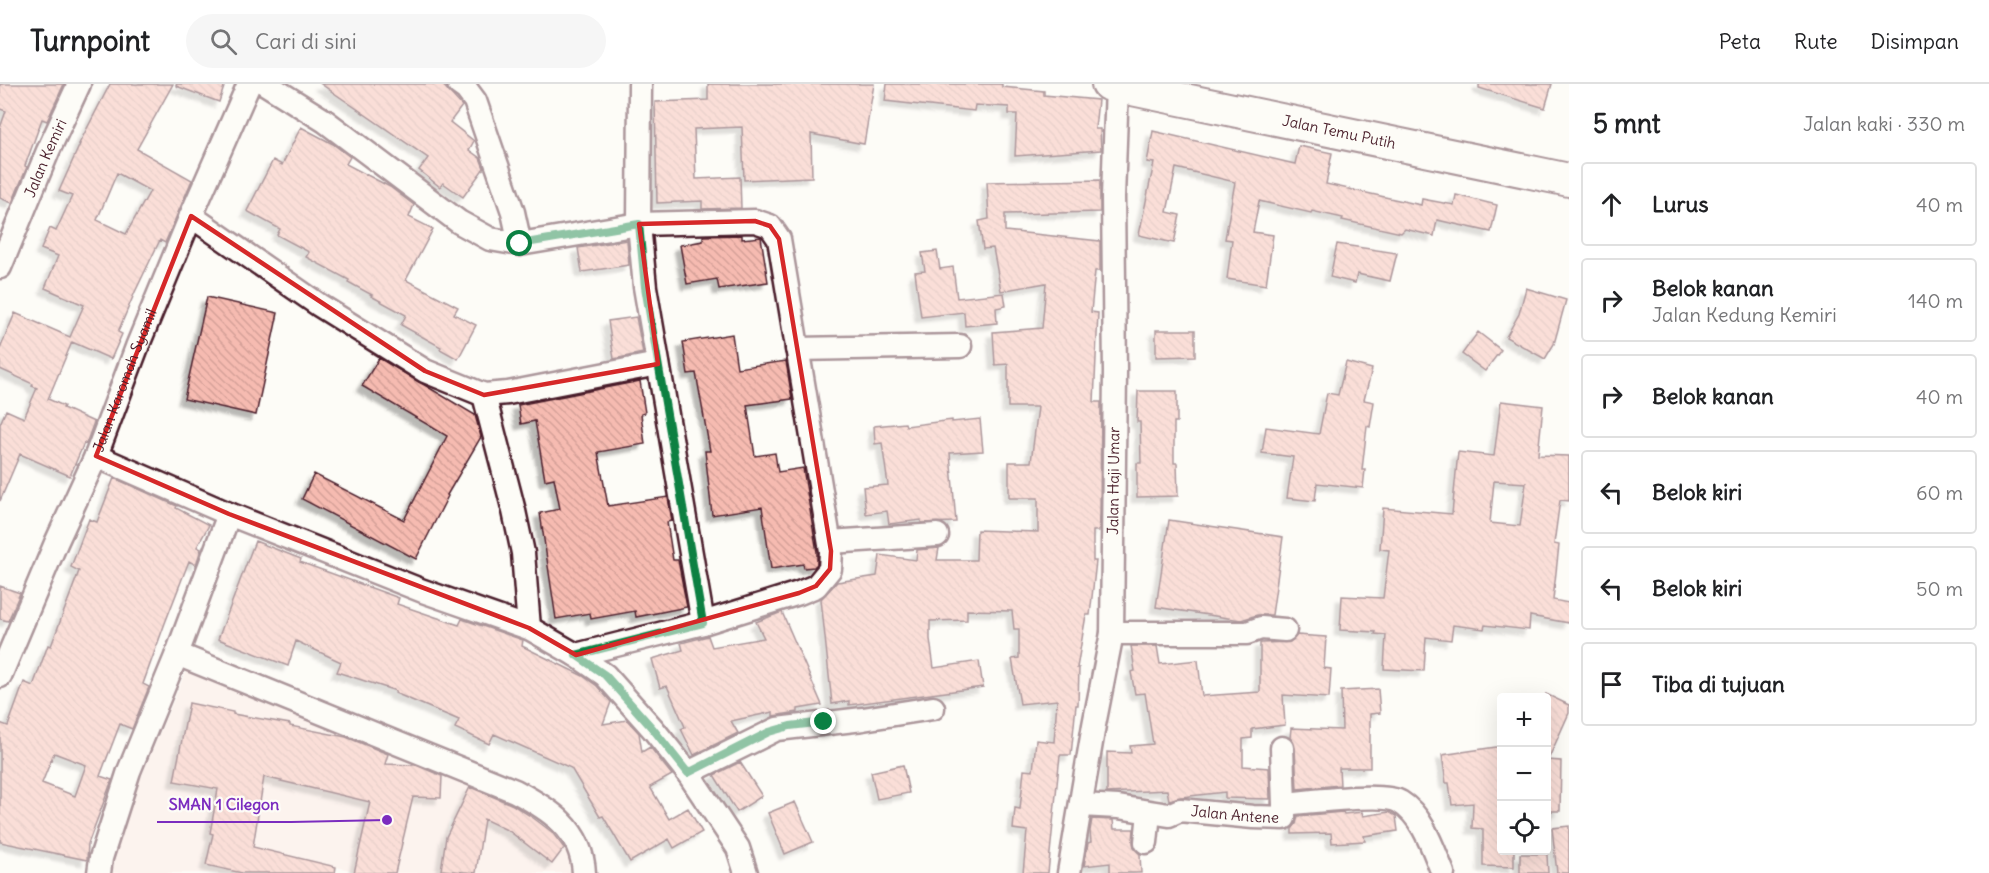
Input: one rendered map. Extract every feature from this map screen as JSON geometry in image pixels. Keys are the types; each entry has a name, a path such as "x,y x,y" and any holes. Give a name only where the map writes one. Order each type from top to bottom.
{"street":[{"name":"Jalan Karomah Syamil","path":"0,676 56,543 96,456 137,347 249,84"},
{"path":"266,84 325,122 459,222 490,239 520,244 639,224 755,221 770,226 779,239 830,542 830,568 816,586 799,593 703,623 576,655"},
{"path":"459,84 475,101 513,212 520,244"},
{"path":"640,84 639,224 645,287 703,623"},
{"name":"Jalan Kemiri","path":"0,267 74,85"},
{"name":"Jalan Temu Putih","path":"1113,85 1569,180"},
{"name":"Jalan Haji Umar","path":"1069,873 1112,633 1115,372 1113,85"},
{"path":"191,216 319,305 425,371 484,395 508,393 658,364"},
{"path":"797,349 960,346"},
{"path":"484,395 523,553 529,628"},
{"path":"96,456 229,514 423,591 529,628 576,655 605,675 688,773 738,848 746,873"},
{"path":"99,873 105,846 129,771 177,654 229,514"},
{"path":"830,542 937,535"},
{"path":"1112,633 1247,633 1261,628 1285,630"},
{"path":"177,654 515,791 540,804 560,819 573,837 583,860 584,873"},
{"path":"688,773 777,729 933,708"},
{"path":"1282,748 1284,804"},
{"name":"Jalan Antene","path":"1081,805 1118,807 1169,815 1180,810 1253,818 1284,818 1284,804 1360,799 1398,800 1408,808 1421,826 1443,873"},
{"path":"1146,842 1149,813"}],"highlighted area":[{"path":"191,216 425,371 484,395 658,364 639,224 755,221 770,226 779,239 831,551 830,569 816,586 799,593 576,655 529,628 229,514 96,456"}],"shaded area":[{"path":"187,669 409,751 520,799 561,830 579,858 578,873 476,873 483,826 449,820 441,870 456,873 395,873 413,797 441,798 442,766 389,764 388,782 288,759 283,782 370,802 354,871 212,838 206,865 242,873 113,873 114,841","holes":["189,703 233,712 218,789 174,781","238,715 290,724 285,756 234,748","295,727 389,745 384,774 289,756","233,758 266,764 259,805 226,800","471,785 514,806 503,828 460,807","216,801 260,809 255,841 211,833","521,807 568,842 552,863 505,828"]}],"building":[{"path":"0,84 64,84 47,121 42,119 25,166 27,167 12,203 0,198 0,128 6,111 0,109"},
{"path":"110,84 173,84 137,149 192,180 165,243 160,240 135,292 118,332 122,334 111,359 72,342 48,399 94,422 70,476 20,454 0,501 0,424 6,410 24,418 37,388 0,369 0,349 15,313 70,337 84,305 45,288 58,256 41,249 50,228 56,231 72,196 59,191 79,144","holes":["117,173 150,191 126,234 97,220"]},
{"path":"176,84 225,84 219,102 176,86"},
{"path":"321,84 442,84 462,106 450,122 474,141 469,150 480,158 484,168 463,197 443,183 440,187 419,170 428,158"},
{"path":"708,84 874,84 864,144 811,134 812,177 744,180 742,127 694,129 696,179 740,177 741,208 702,209 702,201 657,203 655,102 708,100"},
{"path":"887,84 1002,84 1002,87 1044,91 1044,95 1098,100 1095,129 1100,129 1101,150 1015,156 1017,114 1009,114 1009,107 975,105 974,111 885,101"},
{"path":"1479,84 1552,84 1545,108 1479,88"},
{"path":"301,127 333,144 350,157 346,164 390,187 414,205 409,217 433,229 406,280 458,307 454,314 476,325 458,359 401,325 406,315 306,257 309,252 277,235 280,229 247,211 273,160 282,165"},
{"path":"1153,131 1295,164 1299,146 1332,153 1326,184 1421,205 1422,199 1454,205 1456,195 1497,205 1491,232 1437,220 1434,236 1405,229 1401,233 1312,211 1311,213 1259,201 1253,232 1273,235 1266,285 1227,279 1232,240 1225,239 1235,182 1176,168 1167,212 1180,215 1174,243 1139,235 1154,163 1147,162"},
{"path":"1100,180 1100,212 1005,214 1005,231 1100,241 1100,271 1095,271 1091,312 1098,313 1094,402 1101,402 1100,514 1099,531 1093,531 1093,561 1096,561 1090,615 1086,615 1077,668 1079,668 1078,705 1076,705 1071,755 1060,755 1048,873 1023,873 1027,831 1013,829 1015,808 1020,809 1024,770 1033,771 1036,740 1054,742 1057,700 1020,704 1012,659 1019,658 1019,629 1014,629 1012,611 967,610 967,620 930,621 934,668 979,661 983,687 849,705 849,701 832,704 821,599 837,582 877,576 880,555 916,560 917,550 939,548 937,560 976,560 977,530 1038,532 1038,498 1009,498 1009,462 1031,462 1038,407 1008,407 1008,364 995,365 993,332 1042,328 1046,283 1001,291 993,248 983,249 979,221 989,219 987,182"},
{"path":"742,235 742,239 761,237 768,282 719,289 717,279 687,284 680,245 703,241 703,236"},
{"path":"627,240 629,265 582,272 578,248"},
{"path":"1337,244 1397,253 1390,281 1357,274 1355,283 1330,277"},
{"path":"937,251 940,269 953,267 957,298 1004,293 1006,306 996,308 997,323 965,326 964,312 921,317 915,272 925,271 922,253"},
{"path":"1526,288 1566,300 1554,344 1545,359 1506,337 1519,314"},
{"path":"207,297 278,313 256,415 184,399"},
{"path":"636,317 643,353 614,359 608,321"},
{"path":"1156,330 1195,330 1195,356 1156,357"},
{"path":"1478,332 1501,350 1485,371 1462,354"},
{"path":"732,334 737,368 786,361 792,399 747,405 755,456 775,453 778,472 803,468 817,552 817,564 814,567 804,568 803,564 771,569 762,507 712,515 705,451 710,451 696,373 688,374 683,342"},
{"path":"379,358 475,415 481,437 447,495 416,559 302,499 314,474 404,520 447,436 362,386"},
{"path":"1346,362 1372,369 1364,400 1374,402 1370,427 1367,426 1362,470 1365,470 1363,488 1317,483 1315,501 1287,498 1293,457 1262,453 1266,427 1319,434 1327,393 1338,395"},
{"path":"640,381 645,413 641,414 645,444 598,452 608,506 668,497 672,521 667,522 673,560 678,560 687,607 636,617 635,611 591,619 590,613 556,619 540,513 560,509 554,478 545,480 535,421 521,424 518,405"},
{"path":"1138,391 1177,391 1174,463 1177,463 1178,496 1137,497 1137,463 1141,463 1140,422 1137,422"},
{"path":"1501,401 1543,406 1538,455 1569,456 1569,501 1560,500 1554,544 1559,545 1553,600 1569,603 1569,623 1530,616 1529,630 1485,625 1484,629 1453,625 1451,640 1426,637 1424,671 1384,669 1386,635 1375,634 1376,632 1340,630 1342,596 1383,598 1389,550 1380,549 1383,508 1452,514 1458,452 1494,456","holes":["1494,481 1526,483 1520,526 1490,523"]},
{"path":"980,419 983,451 950,453 956,522 921,523 921,520 889,524 887,511 866,514 863,487 888,485 882,443 875,444 874,426 905,423 906,426"},
{"path":"114,478 177,506 176,508 209,525 197,547 201,549 196,565 189,561 165,623 143,684 149,687 132,729 120,724 100,776 112,780 88,844 87,860 0,842 0,723 8,726 24,682 33,686 48,645 51,646 79,571 71,567 89,519 97,522","holes":["54,753 86,765 75,796 42,783"]},
{"path":"1169,520 1283,537 1272,615 1257,615 1241,620 1156,607"},
{"path":"255,541 301,559 300,562 399,598 397,604 459,625 462,619 523,640 522,646 583,676 597,686 611,702 603,724 627,720 639,733 642,752 650,747 672,775 650,787 669,819 688,808 702,832 674,848 669,839 630,862 571,768 494,734 489,744 455,728 459,720 395,693 396,691 337,672 341,662 296,641 288,666 218,639"},
{"path":"0,586 20,593 8,621 0,619"},
{"path":"782,612 822,705 798,709 798,712 773,716 773,712 731,721 738,733 694,755 681,729 685,727 667,686 660,688 652,659 683,650 681,643 708,636 712,647 764,638 756,622"},
{"path":"1297,635 1326,637 1324,668 1331,669 1329,698 1283,695 1285,725 1252,729 1252,738 1243,739 1243,766 1269,768 1270,799 1225,798 1225,792 1169,800 1167,790 1107,793 1107,752 1131,753 1130,746 1153,744 1145,693 1135,694 1131,672 1135,671 1131,646 1157,646 1160,664 1198,660 1202,696 1260,692 1260,643 1290,642"},
{"path":"1378,689 1380,713 1370,714 1370,768 1339,768 1340,785 1297,789 1295,748 1290,738 1291,728 1342,730 1341,691"},
{"path":"1551,696 1569,705 1569,713 1551,753"},
{"path":"189,703 346,737 388,754 385,764 416,765 442,776 441,798 413,797 395,873 354,873 370,802 264,777 253,847 336,867 335,873 242,873 206,865 213,834 210,833 218,789 174,781"},
{"path":"1497,747 1497,855 1514,855 1514,867 1483,866 1483,829 1472,828 1473,803 1452,805 1442,755"},
{"path":"1551,760 1561,761 1560,811 1551,811"},
{"path":"740,762 762,796 737,812 714,775"},
{"path":"903,765 909,793 877,799 871,772"},
{"path":"470,787 513,805 552,832 564,848 552,864 509,831 484,819 476,873 441,870 446,837"},
{"path":"795,802 813,842 785,854 768,813"},
{"path":"1343,812 1344,814 1362,812 1363,816 1389,812 1396,816 1398,831 1364,836 1365,841 1332,843 1331,833 1292,834 1298,816"},
{"path":"1092,819 1113,820 1114,829 1134,829 1134,848 1140,854 1141,873 1110,873 1110,863 1084,866 1088,843 1091,842"},
{"path":"1569,826 1569,873 1557,873 1552,828"},
{"path":"1520,855 1547,855 1548,873 1520,873"}],"place":[{"name":"SMAN 1 Cilegon","path":"387,820"}],"route":[{"path":"520,244 639,224 645,287 703,623 612,644 576,655 605,675 688,773 769,732 790,726 824,722"}]}
